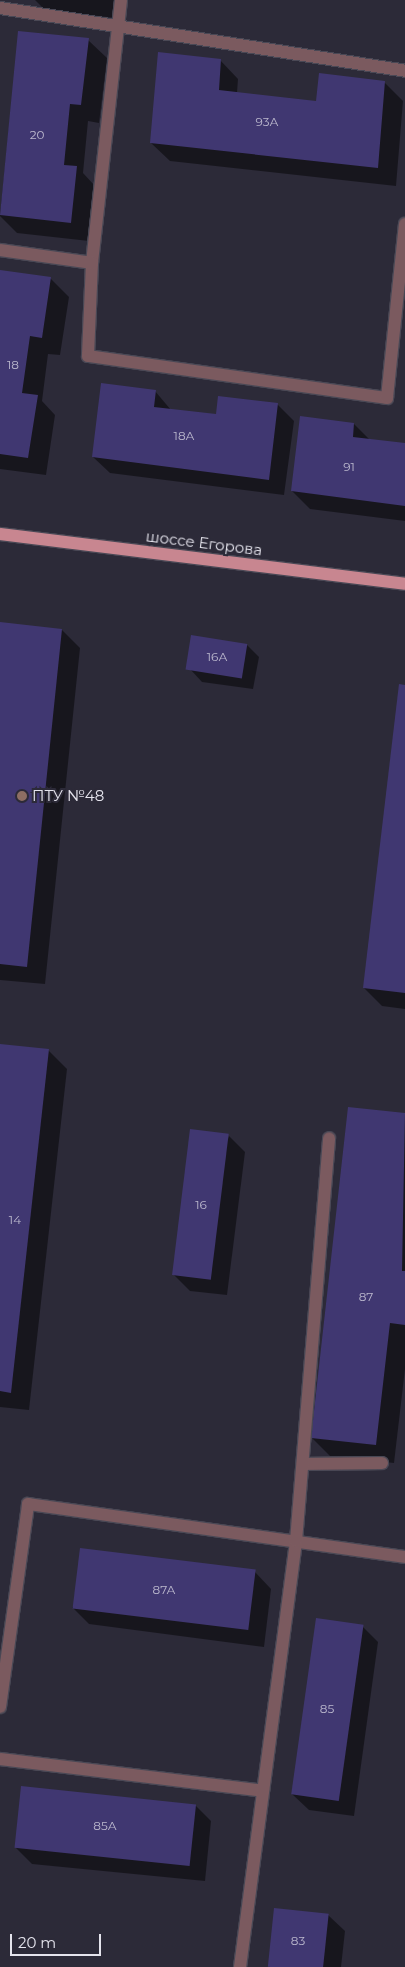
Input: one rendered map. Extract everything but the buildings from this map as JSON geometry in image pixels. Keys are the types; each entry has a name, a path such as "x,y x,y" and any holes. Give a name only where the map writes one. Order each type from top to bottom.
{"main road":[{"name":"шоссе Егорова","path":"0,534 405,584"}],"lane":[{"path":"121,0 92,263 88,356 387,398 405,224"},
{"path":"0,8 405,71"},
{"path":"0,250 92,263"},
{"path":"240,1967 296,1541 329,1138"},
{"path":"302,1464 382,1463"},
{"path":"0,1707 28,1504 405,1557"},
{"path":"0,1759 263,1791"}],"place":[{"name":"ПТУ №48","path":"22,796"}]}
